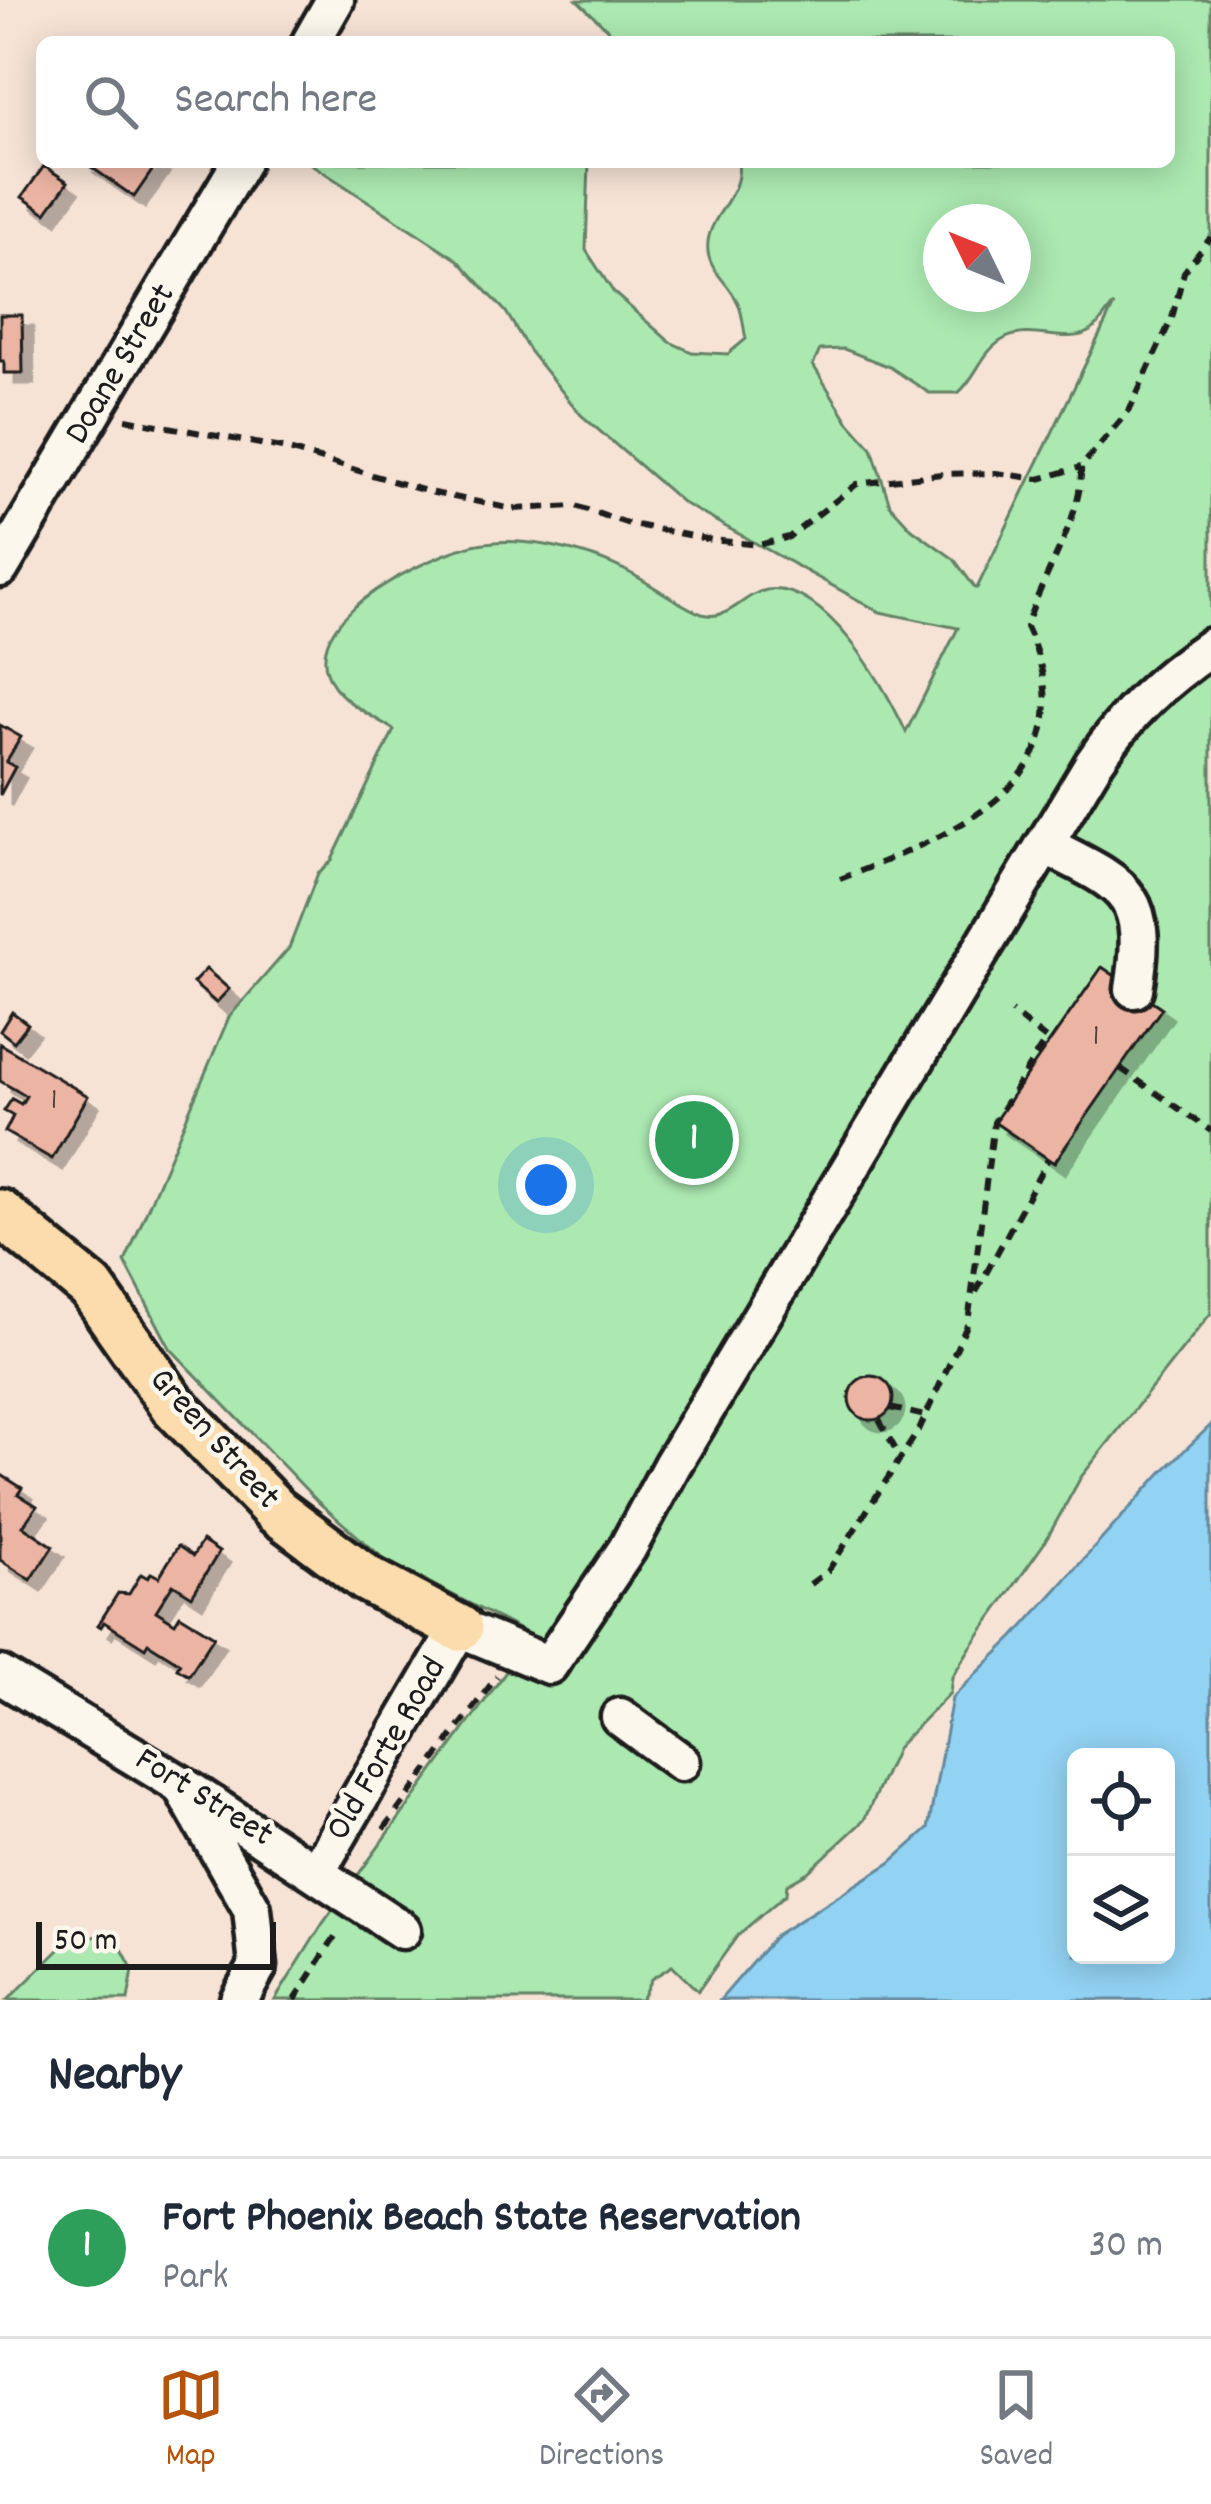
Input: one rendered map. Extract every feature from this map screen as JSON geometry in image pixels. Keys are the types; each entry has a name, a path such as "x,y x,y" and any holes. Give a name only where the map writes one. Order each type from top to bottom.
{"main road":[{"name":"Green Street","path":"0,1213 91,1288 173,1406 276,1511 367,1579 459,1628"}],"street":[{"path":"314,36 335,0"},
{"name":"Doane Street","path":"0,568 237,168"},
{"path":"459,1628 549,1665 627,1550 666,1476 1121,722 1149,693 1211,647"},
{"path":"1045,845 1110,878 1137,910 1142,943 1134,989"},
{"name":"Old Forte Road","path":"329,1879 459,1628"},
{"name":"Fort Street","path":"0,1675 181,1784 402,1930"},
{"path":"620,1717 681,1762"},
{"path":"181,1784 252,1909 258,1966 239,2000"}],"path":[{"path":"94,412 282,448 429,492 513,509 576,506 626,523 759,545 789,537 857,484 942,474 996,473 1039,479 1081,467 1130,409 1172,318 1184,272 1211,237"},
{"path":"840,879 937,841 999,800 1038,745 1049,701 1041,659 1026,628 1082,490 1081,467"},
{"path":"811,1585 828,1571 901,1457 968,1323 994,1122 1046,1039 1011,1012"},
{"path":"1120,1068 1211,1131"},
{"path":"971,1300 1048,1159"},
{"path":"890,1408 925,1416"},
{"path":"879,1420 901,1457"},
{"path":"379,1835 503,1668"},
{"path":"295,2000 340,1929 329,1911 329,1879"}],"green space":[{"path":"577,0 1211,0 1211,1313 1081,1477 1045,1542 952,1677 950,1693 897,1747 864,1820 808,1872 787,1884 786,1894 738,1935 698,1991 672,1966 651,1979 641,2000 275,2000 323,1923 532,1636 384,1559 318,1502 170,1348 125,1262 229,1017 289,948 318,873 331,862 394,730 356,706 332,682 326,650 335,628 376,590 454,551 490,542 546,545 612,564 702,614 720,614 767,590 789,592 811,602 851,641 906,732 958,628 880,612 683,503 581,415 530,352 506,312 458,260 317,168 589,168 586,250 614,293 670,342 692,352 728,354 746,339 743,320 737,301 710,260 708,242 736,184 738,168 1175,168 1175,36 615,36","holes":["1114,305 975,588 954,559 912,529 890,505 872,448 848,421 813,365 820,350 844,349 890,367 929,393 958,393 997,343 1027,333 1080,335 1093,330"]},
{"path":"113,1932 133,1970 128,2000 8,2000 65,1944"}],"water":[{"path":"1211,1425 1211,2000 720,2000 776,1935 890,1863 928,1829 952,1698 1014,1637 1162,1472"}],"building":[{"path":"43,168 68,182 46,213 22,197"},
{"path":"93,168 154,168 134,197"},
{"path":"0,315 22,315 23,373 4,373"},
{"path":"0,725 21,737 6,762 15,767 0,795"},
{"path":"1102,967 1162,1008 1054,1163 994,1122"},
{"path":"206,969 229,989 216,1003 193,983"},
{"path":"12,1012 28,1024 14,1042 0,1031"},
{"path":"0,1044 88,1096 52,1159 5,1132 13,1116 4,1111 12,1099 21,1104 26,1096 0,1081"},
{"path":"871,1376 887,1382 893,1398 887,1414 871,1420 855,1414 849,1398 855,1382"},
{"path":"0,1474 22,1488 18,1494 37,1506 23,1526 53,1546 31,1580 0,1560"},
{"path":"202,1541 219,1552 192,1596 173,1584 156,1611 175,1623 180,1615 214,1636 189,1675 177,1668 180,1663 148,1643 145,1648 104,1622 98,1625 118,1593 129,1594 141,1574 159,1577 178,1546 193,1556"}],"place":[{"name":"Fort Phoenix Beach State Reservation","path":"694,1140"}]}
